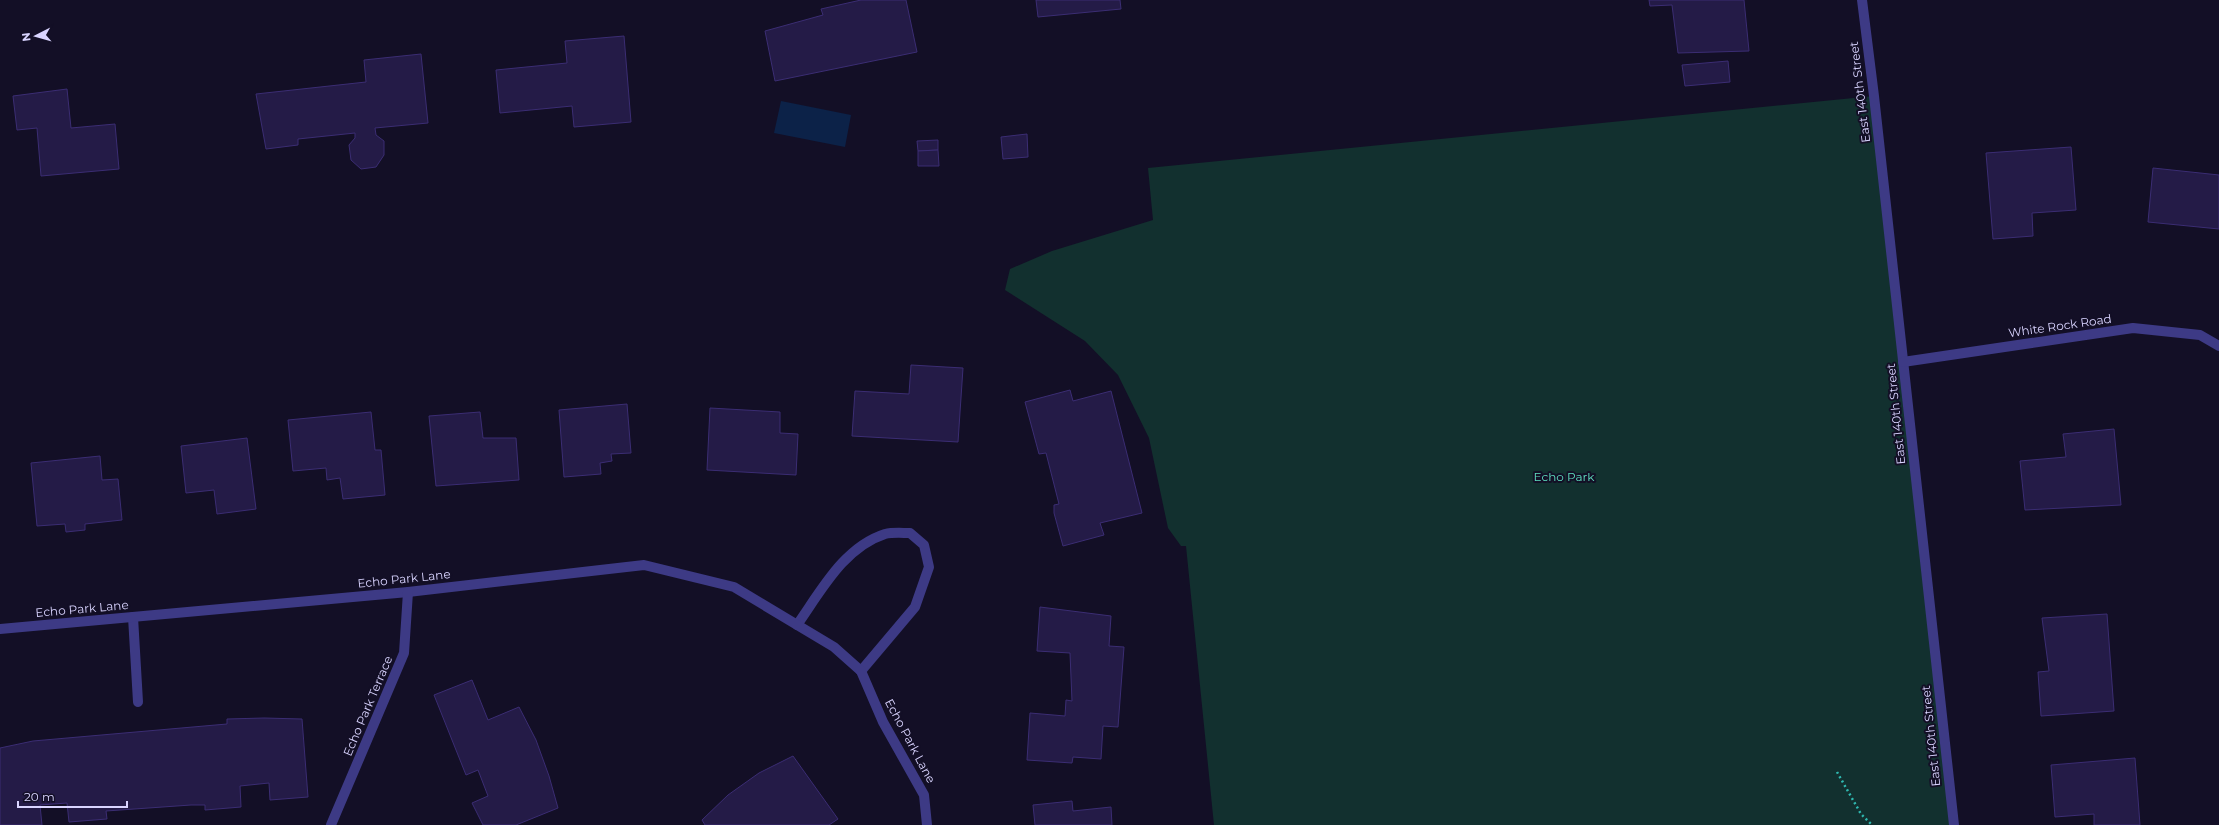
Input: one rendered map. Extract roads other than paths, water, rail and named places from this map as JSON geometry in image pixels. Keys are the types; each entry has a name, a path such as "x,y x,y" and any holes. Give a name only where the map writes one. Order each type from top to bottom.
{"street":[{"name":"East 140th Street","path":"1862,0 1954,825"},
{"name":"White Rock Road","path":"1903,362 2133,328 2200,335 2219,346"},
{"path":"797,625 846,558 866,542 887,533 910,533 924,545 929,567 915,607 861,671"},
{"name":"Echo Park Lane","path":"0,629 408,592 644,565 734,587 834,647 861,671 883,722 924,796 927,825"},
{"name":"Echo Park Terrace","path":"331,825 404,653 408,592"},
{"path":"132,617 138,702"}],"water":[{"path":"781,101 851,115 845,147 774,133"}],"park label":[{"name":"Echo Park","path":"1564,477"}]}
